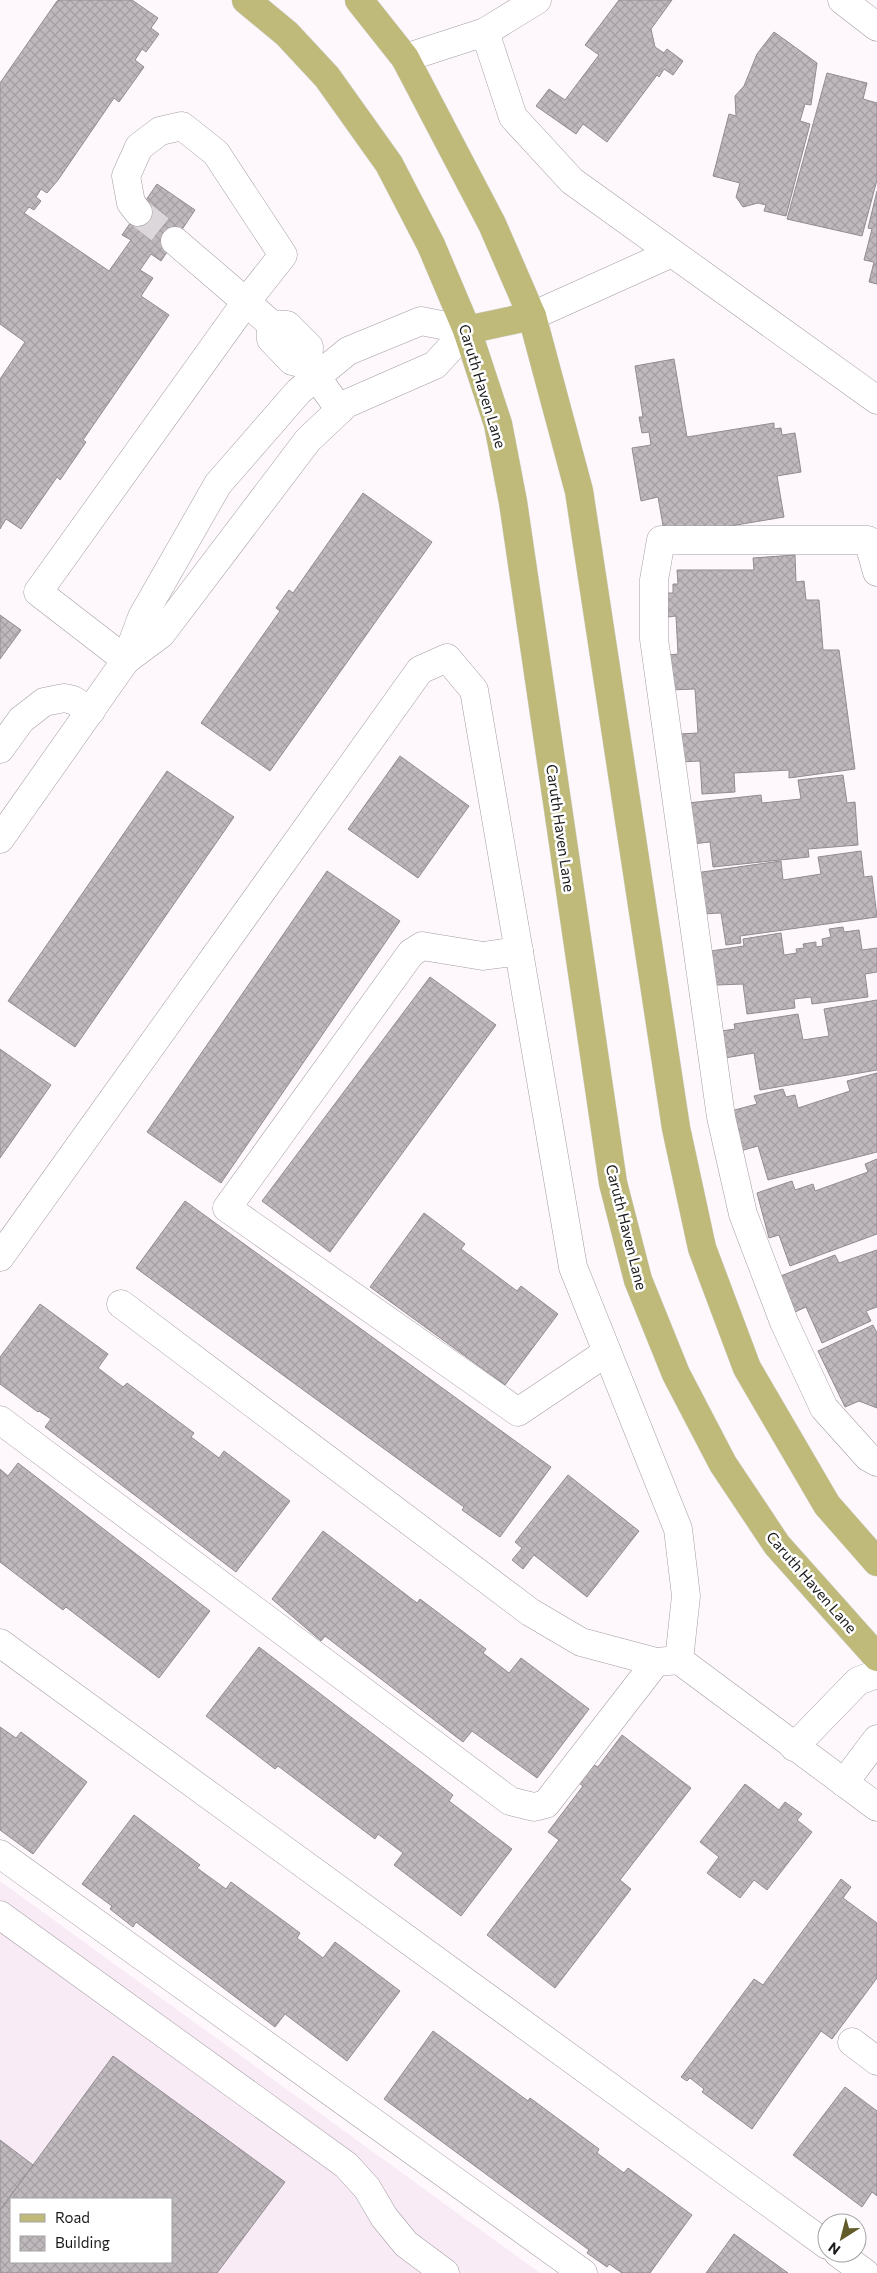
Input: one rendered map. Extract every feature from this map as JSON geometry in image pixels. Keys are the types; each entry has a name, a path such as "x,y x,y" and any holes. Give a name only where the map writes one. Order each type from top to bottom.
{"main road":[{"name":"Caruth Haven Lane","path":"246,0 287,34 327,77 389,164 431,245 467,330 498,424 513,502 613,1183 638,1280 676,1374 723,1464 776,1545 877,1657"},
{"path":"359,0 405,58 492,224 532,316 579,490 676,1128 702,1248 747,1368 827,1505 877,1562"},
{"path":"467,330 532,316"}],"street":[{"path":"405,58 486,32 537,0"},
{"path":"842,0 877,26"},
{"path":"486,32 514,116 572,181 877,400"},
{"path":"126,660 38,592 246,302 283,255 216,153 182,126 160,131 139,147 126,176 130,203 138,212"},
{"path":"175,241 271,324 272,339 292,361 312,371 340,410"},
{"path":"532,316 672,252"},
{"path":"0,840 126,660 142,617 218,484 299,390 312,371 348,351 422,321 467,330"},
{"path":"126,660 161,634 308,440 340,410 355,400 435,364 467,330"},
{"path":"877,572 868,540 661,540 654,580 654,639 721,1117 743,1214 784,1322 824,1408 868,1458 877,1462"},
{"path":"0,1257 420,670 447,658 474,690 573,1267 678,1529 686,1596 667,1661 546,1804 534,1807 510,1801 0,1420"},
{"path":"0,749 21,720 44,702 64,698 74,700 91,710"},
{"path":"519,951 483,956 422,946 411,953 227,1208 518,1412 607,1352"},
{"path":"121,1304 530,1612 581,1642 667,1661 794,1747 877,1807"},
{"path":"0,1643 817,2238"},
{"path":"794,1747 858,1681 877,1674"},
{"path":"844,1783 877,1739"},
{"path":"0,1854 583,2273"},
{"path":"0,1915 346,2165 367,2188 384,2217 406,2244 445,2273"},
{"path":"852,2042 877,2061"},
{"path":"852,2263 865,2273"}],"shaded area":[{"path":"0,1881 540,2273 0,2273"}],"building":[{"path":"132,0 158,18 151,28 159,34 146,52 142,49 135,60 144,67 119,102 114,98 58,180 47,193 41,189 36,197 41,201 34,210 29,207 24,213 109,271 131,240 122,235 157,184 195,210 161,261 151,254 140,270 153,278 141,296 169,315 83,440 86,442 60,480 57,477 21,529 6,519 0,529 0,379 25,342 0,324 0,83 57,1"},
{"path":"619,0 672,0 651,29 655,47 664,53 667,49 683,61 673,75 664,69 659,77 657,75 607,142 583,124 576,134 536,106 549,89 565,100 599,55 585,45"},
{"path":"774,32 817,63 811,105 805,104 800,121 810,124 786,216 764,211 766,205 758,203 743,207 736,197 740,183 713,176 729,114 736,116 735,96 744,86 757,54"},
{"path":"827,73 867,83 863,99 877,103 877,180 862,236 787,219"},
{"path":"877,191 877,284 869,282 874,262 864,260 872,229 868,228"},
{"path":"674,359 687,437 774,423 774,429 781,428 782,435 795,433 801,472 777,476 784,517 665,537 658,497 641,501 632,448 651,445 649,432 642,433 639,417 643,417 635,366"},
{"path":"363,493 432,542 270,771 201,723 280,611 276,608 289,590 293,593"},
{"path":"795,555 796,582 804,581 806,600 819,600 823,650 839,650 855,769 789,778 789,770 734,773 735,792 702,794 700,761 680,762 679,734 698,733 695,689 669,690 667,655 678,654 676,616 668,617 667,593 673,593 673,584 678,584 677,570 754,570 753,558"},
{"path":"0,615 21,630 0,659"},
{"path":"400,756 469,806 418,878 348,829"},
{"path":"167,771 234,817 75,1047 8,1001"},
{"path":"843,775 847,803 855,802 858,845 808,849 809,857 713,867 710,842 692,844 688,803 761,795 762,803 801,799 798,780"},
{"path":"861,851 864,877 872,876 877,917 740,936 741,943 726,945 721,913 701,914 695,873 781,861 783,880 821,874 818,857"},
{"path":"327,871 400,921 221,1183 147,1132"},
{"path":"843,927 844,932 859,930 862,950 877,948 877,972 865,974 868,997 812,1004 811,997 794,999 795,1008 747,1014 743,984 716,985 711,951 744,946 743,939 781,933 784,955 797,953 796,949 804,948 803,944 816,942 816,947 823,946 822,939 831,937 829,929"},
{"path":"430,977 496,1025 330,1252 262,1201"},
{"path":"877,1000 877,1070 760,1090 754,1053 725,1058 721,1031 735,1029 734,1024 798,1014 803,1040 829,1036 824,1009"},
{"path":"0,1049 51,1085 0,1158"},
{"path":"877,1073 877,1152 768,1180 758,1146 740,1151 731,1111 757,1104 754,1096 783,1089 786,1097 795,1095 798,1108 850,1091 847,1081"},
{"path":"877,1159 877,1234 790,1266 779,1235 769,1238 757,1193 792,1181 795,1190 813,1184 815,1191 868,1172 865,1164"},
{"path":"185,1201 551,1467 500,1537 462,1510 464,1507 136,1268"},
{"path":"424,1213 465,1244 461,1249 517,1291 521,1286 558,1314 505,1385 370,1287"},
{"path":"877,1250 877,1307 866,1311 871,1321 822,1343 806,1307 795,1312 778,1277 835,1255 839,1263"},
{"path":"40,1304 108,1354 98,1368 123,1387 127,1383 194,1433 191,1437 219,1458 224,1451 290,1501 236,1572 45,1427 51,1419 38,1412 0,1384 0,1357"},
{"path":"873,1325 877,1333 877,1408 859,1401 845,1407 818,1351"},
{"path":"18,1463 210,1611 159,1678 66,1607 63,1610 0,1562 0,1469 8,1476"},
{"path":"568,1475 639,1531 587,1597 534,1555 523,1569 512,1560 522,1548 515,1542"},
{"path":"323,1531 417,1603 420,1599 486,1649 483,1653 509,1673 521,1658 589,1709 537,1778 472,1731 463,1742 325,1636 321,1641 272,1599"},
{"path":"259,1647 453,1795 449,1801 512,1849 461,1916 394,1865 403,1853 378,1834 375,1839 278,1766 275,1769 206,1716"},
{"path":"0,1727 16,1738 21,1732 87,1782 33,1854 0,1830"},
{"path":"622,1735 691,1788 620,1880 631,1889 555,1988 487,1935 559,1840 548,1832 583,1786 579,1783 594,1765 598,1767"},
{"path":"745,1784 779,1810 785,1802 802,1814 797,1820 812,1832 767,1890 754,1880 740,1898 707,1873 719,1857 700,1842"},
{"path":"134,1815 200,1865 197,1868 226,1889 231,1882 300,1933 297,1938 323,1958 335,1942 400,1991 347,2061 285,2014 275,2027 136,1922 133,1927 110,1909 112,1906 82,1884"},
{"path":"841,1879 851,1887 843,1898 877,1923 877,1978 832,2039 821,2031 752,2129 702,2092 704,2089 690,2078 687,2081 681,2077 754,1979 763,1985"},
{"path":"433,2031 528,2101 530,2098 599,2149 597,2153 624,2173 628,2168 692,2215 650,2273 622,2273 609,2264 607,2267 587,2253 589,2250 384,2099"},
{"path":"113,2056 285,2182 217,2273 0,2273 0,2210"},
{"path":"845,2087 877,2111 877,2196 872,2192 862,2207 793,2155"},
{"path":"0,2140 33,2165 0,2210"},
{"path":"734,2234 788,2273 706,2273"}],"tunnel":[{"path":"138,212 175,241"}]}
